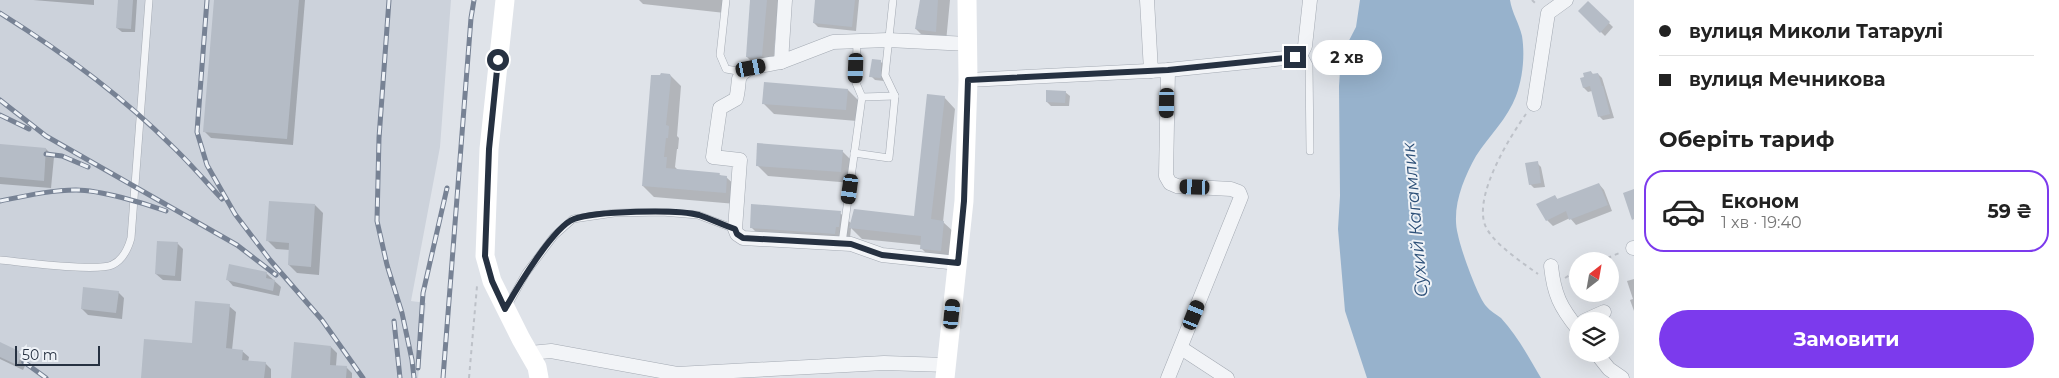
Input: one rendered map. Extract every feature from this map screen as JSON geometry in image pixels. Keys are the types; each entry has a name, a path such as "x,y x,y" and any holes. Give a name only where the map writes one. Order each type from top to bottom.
{"street":[{"path":"505,0 489,149 485,256 492,281 537,367 539,378"},
{"path":"781,62 785,0"},
{"path":"530,353 551,351 631,372 677,374 884,364 946,372 964,201 968,80 967,0"},
{"path":"1146,0 1151,71"},
{"path":"968,80 1168,70 1295,57 1302,52 1306,38 1310,0"},
{"path":"1534,104 1548,13 1566,0"},
{"path":"958,263 882,255 851,244 743,238 737,234 735,229 740,160 713,157 720,108 736,99 739,79 743,72 751,68 781,62 833,42 888,40 968,44"},
{"path":"1168,70 1166,176 1170,183 1177,186 1231,189 1240,192 1241,197 1168,378"},
{"path":"1551,266 1553,285 1563,310 1569,316"},
{"path":"1181,348 1227,378"},
{"path":"1603,362 1608,369 1622,378"}],"lane":[{"path":"0,260 97,268 113,264 125,253 131,238 149,0"},
{"path":"726,0 720,55 726,69 743,72"},
{"path":"854,154 889,158 895,96 885,75 894,0"},
{"path":"842,243 862,97 856,82 857,40"},
{"path":"1302,52 1309,65 1310,151"},
{"path":"862,97 895,96"},
{"path":"505,309 526,274 549,243 573,219 614,213 662,212 698,215 735,229"}],"path":[{"path":"1534,104 1512,133 1487,191 1482,212 1485,226 1494,238 1553,285"},
{"path":"1619,254 1634,248"},
{"path":"469,378 478,282"}],"shaded area":[{"path":"0,0 451,0 440,147 411,301 426,303 418,378 0,378"}],"water":[{"name":"Сухий Кагамлик","path":"1360,0 1510,0 1521,31 1523,43 1523,66 1520,82 1513,104 1476,156 1467,174 1457,205 1456,225 1466,261 1482,300 1488,308 1501,318 1512,332 1541,378 1367,378 1345,311 1338,229 1341,56 1356,27"}],"building":[{"path":"118,0 133,0 131,29 116,28"},
{"path":"214,0 299,0 287,139 203,132"},
{"path":"750,0 767,0 762,56 755,58 746,57"},
{"path":"815,0 855,0 852,27 813,23"},
{"path":"920,0 938,0 936,32 915,29"},
{"path":"1588,1 1610,22 1600,33 1578,11"},
{"path":"872,59 881,60 881,78 869,77"},
{"path":"1591,71 1592,74 1598,73 1610,114 1598,117 1590,86 1583,88 1580,78 1584,77 1583,73"},
{"path":"661,73 670,74 671,78 666,125 669,126 668,138 666,138 664,157 667,157 666,168 720,173 719,175 727,176 726,193 642,186 651,75 660,75"},
{"path":"764,82 848,89 846,110 762,104"},
{"path":"1046,90 1066,91 1065,103 1046,102"},
{"path":"927,94 945,96 931,219 944,221 941,251 920,249 921,236 849,228 854,209 914,216"},
{"path":"757,143 843,150 841,172 756,166"},
{"path":"0,144 46,148 44,181 0,177"},
{"path":"1538,161 1541,183 1529,185 1525,163"},
{"path":"1599,183 1608,205 1569,220 1566,211 1546,221 1536,204 1555,195 1557,199"},
{"path":"1634,189 1634,219 1632,220 1623,193"},
{"path":"269,201 315,204 311,267 288,265 289,243 266,241"},
{"path":"751,204 841,211 839,227 836,227 835,234 750,228"},
{"path":"157,241 178,242 175,276 155,274"},
{"path":"229,264 267,272 266,278 275,280 273,291 226,280"},
{"path":"83,287 119,291 116,313 81,309"},
{"path":"195,301 230,304 226,348 243,350 242,360 266,362 264,378 141,378 144,339 192,343"},
{"path":"0,342 23,353 17,365 0,357"},
{"path":"294,342 331,346 330,365 347,366 346,378 291,378"}],"railway":[{"path":"207,0 197,132 207,165 235,214 270,260 322,320 363,378"},
{"path":"389,0 379,138 377,221 387,265 402,313 414,378"},
{"path":"443,378 471,18 474,0"},
{"path":"0,13 68,58 132,109 179,152 222,199"},
{"path":"0,100 46,136 237,245 276,275"},
{"path":"0,115 29,129"},
{"path":"46,154 62,156 88,167"},
{"path":"418,368 423,293 447,188"},
{"path":"0,201 48,192 76,190 97,192 166,211"},
{"path":"394,321 400,378"},
{"path":"24,362 46,378"}],"route":[{"path":"498,60 489,149 485,256 492,281 505,309 526,274 554,236 573,219 614,213 662,212 698,215 735,229 737,234 743,238 851,244 882,255 958,263 964,201 968,80 1168,70 1295,57"}]}
